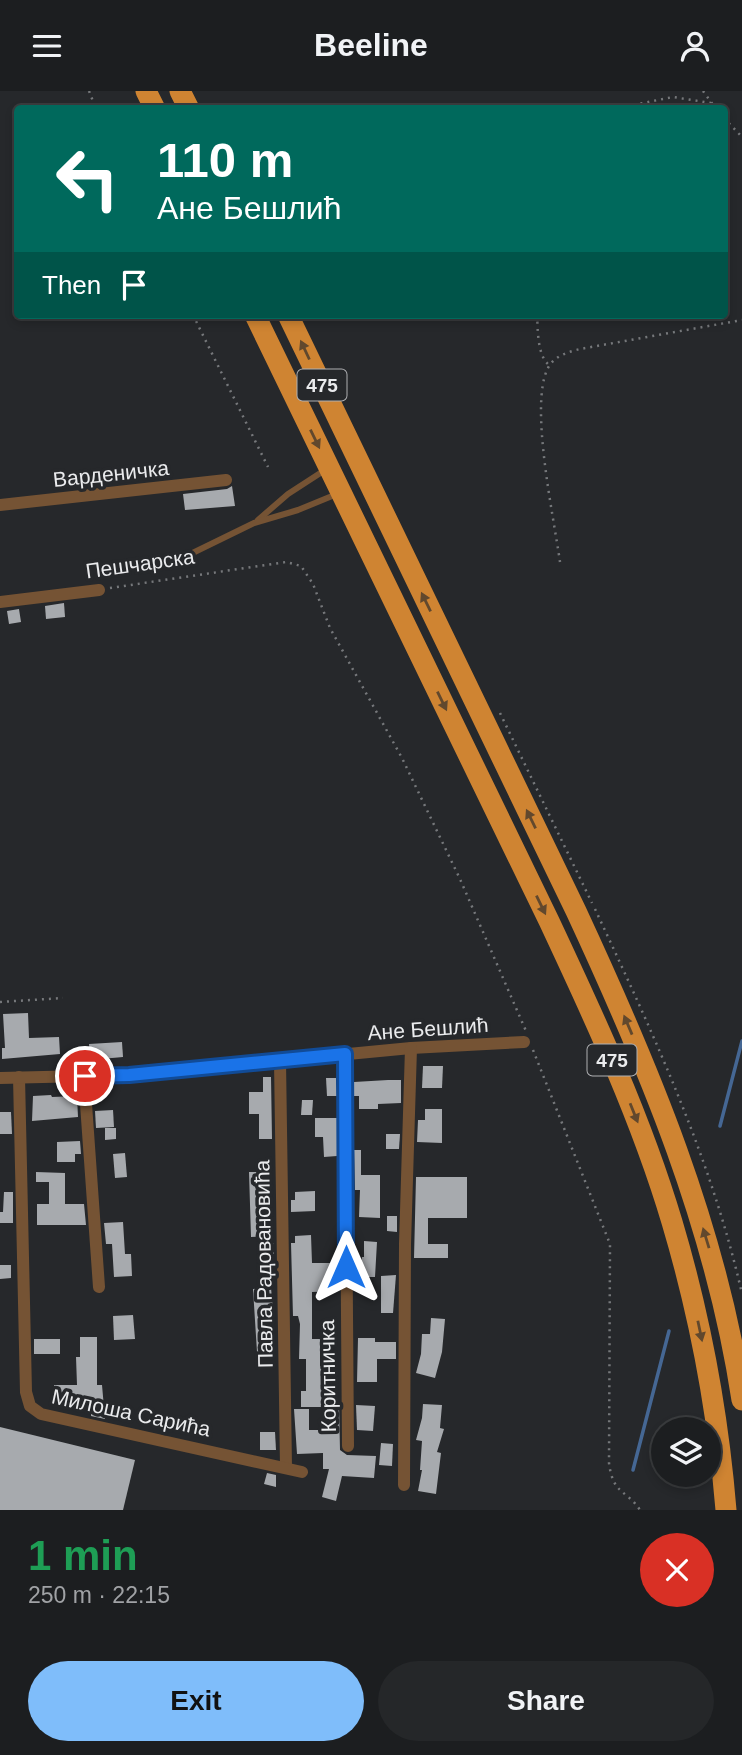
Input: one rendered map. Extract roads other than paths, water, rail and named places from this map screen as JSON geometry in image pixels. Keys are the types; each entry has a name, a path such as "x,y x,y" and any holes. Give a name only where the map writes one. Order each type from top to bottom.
{"highway":[{"name":"475","path":"257,319 580,988 648,1150 672,1222 702,1340 721,1458 726,1510"},
{"name":"475","path":"290,319 576,911 648,1072 676,1144 716,1270 742,1400"}],"street":[{"name":"Варденичка","path":"0,505 226,480"},
{"name":"Пешчарска","path":"0,602 99,590"},
{"name":"Ане Бешлић","path":"0,1078 129,1075 411,1048 524,1042"},
{"path":"404,1485 405,1244 411,1048"},
{"name":"Коритничка","path":"345,1054 348,1446"},
{"name":"Павла Радовановића","path":"281,1061 286,1468"},
{"path":"85,1076 99,1287"},
{"name":"Милоша Сарића","path":"19,1077 26,1392 30,1406 41,1414 302,1472"}],"lane":[{"path":"254,523 288,494 329,467"},
{"path":"168,565 254,523 298,510 341,492"}],"waterway":[{"path":"720,1126 742,1041"},
{"path":"633,1470 669,1331"}]}
